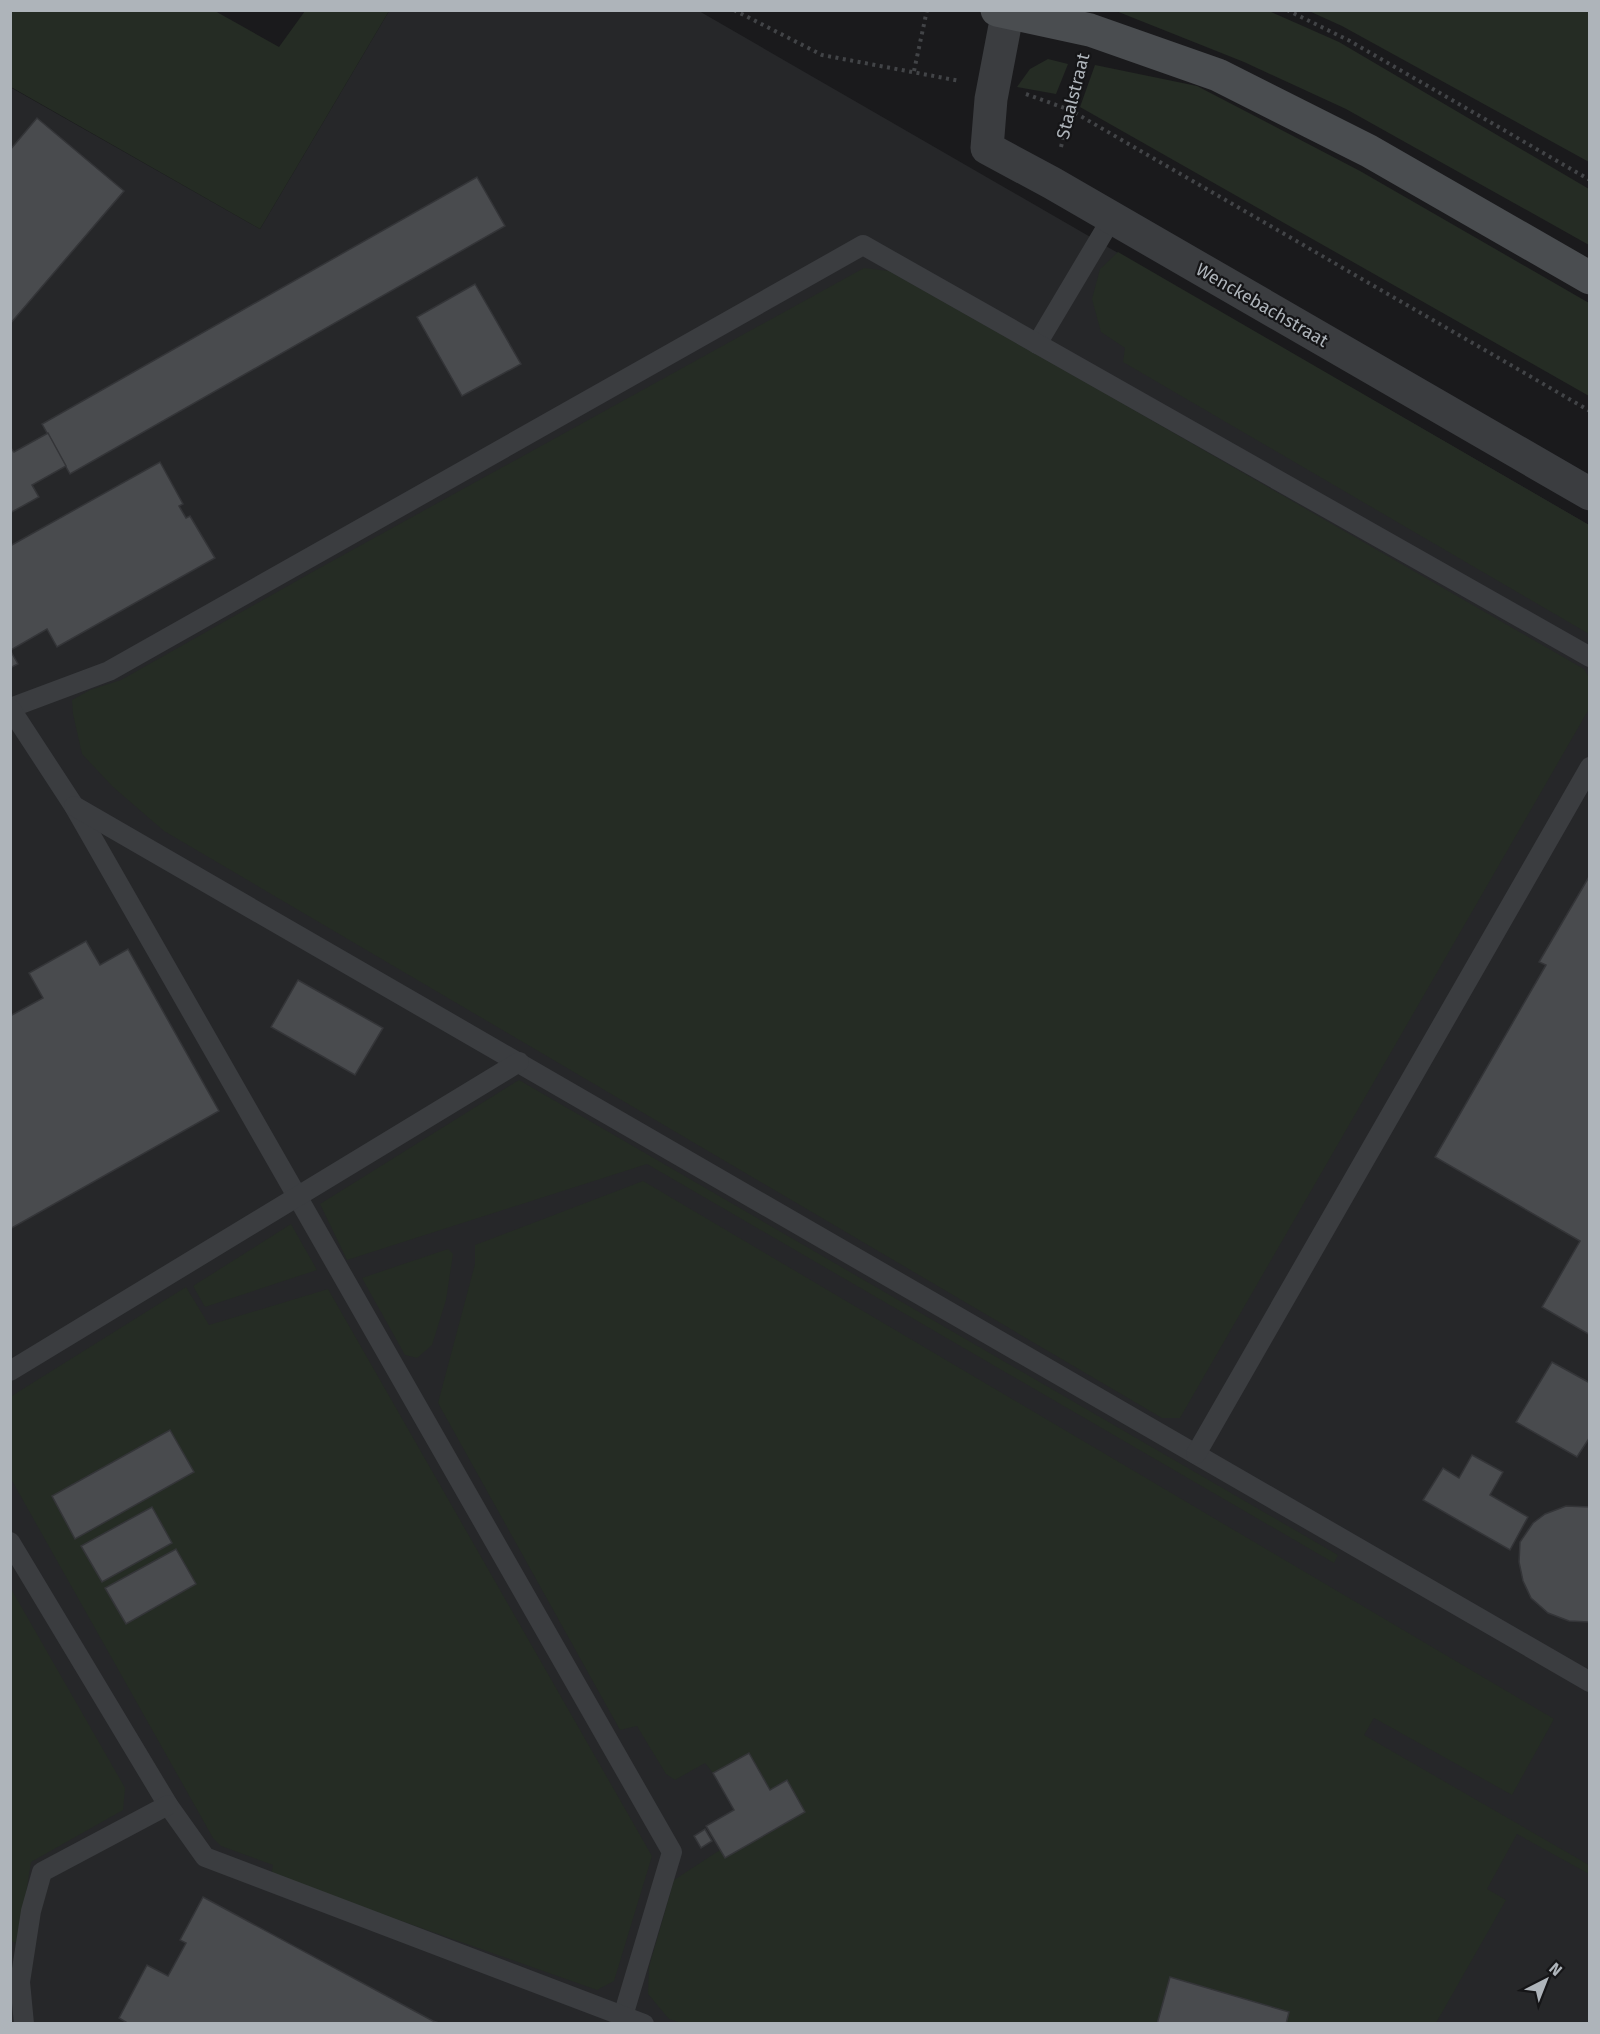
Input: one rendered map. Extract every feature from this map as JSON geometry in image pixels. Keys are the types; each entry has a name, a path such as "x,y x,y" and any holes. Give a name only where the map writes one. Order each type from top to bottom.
{"street":[{"name":"Wenckebachstraat","path":"1590,278 1370,151 1228,80 1090,30 1004,11 991,99 987,148 1052,183 1590,494"}],"lane":[{"path":"1037,344 1112,218"},
{"path":"623,2016 672,1852 74,806 10,708 109,671 863,245 1590,657"},
{"path":"1196,1454 1590,767"},
{"path":"74,806 1590,1682"},
{"path":"10,1371 519,1062"},
{"path":"10,1542 168,1805 205,1857 644,2024"},
{"path":"24,2024 18,1949 42,1872 168,1805"}],"path":[{"path":"734,10 822,54 994,87 1036,97 1070,110 1590,411"},
{"path":"914,71 927,10"},
{"path":"1287,10 1350,41 1590,180"},
{"name":"Staalstraat","path":"1052,183 1090,30"}],"shaded area":[{"path":"10,11 215,11 279,47 305,11 389,11 260,229 11,87"},
{"path":"389,11 699,11 1589,525 1589,2023 11,2023 10,87 260,229"},
{"path":"1116,11 1269,11 1339,42 1589,189 1589,245 1346,109 1244,62"},
{"path":"1309,11 1589,11 1589,162 1342,26"},
{"path":"1048,59 1068,64 1056,94 1017,87 1030,69"},
{"path":"1095,65 1197,86 1360,171 1589,303 1589,396 1080,107"},
{"path":"1118,252 1589,525 1589,634 1123,362 1125,348 1101,332 1092,299 1100,269"},
{"path":"864,268 889,271 1584,669 1590,679 1589,709 1180,1418 1162,1418 164,831 113,787 82,754 72,700 90,690 121,680"},
{"path":"519,1080 1338,1555 1334,1563 647,1164 347,1260 320,1204"},
{"path":"643,1181 1554,1719 1512,1795 1374,1718 1364,1735 1589,1865 1589,1874 1517,1834 1487,1889 1506,1900 1436,2023 1286,2023 1289,2012 1170,1977 1157,2023 684,2024 669,2019 648,1994 649,1967 674,1880 720,1850 725,1858 787,1780 770,1790 713,1773 705,1763 675,1780 666,1774 637,1726 620,1730 438,1403 475,1264 475,1245"},
{"path":"291,1224 317,1270 205,1307 193,1286"},
{"path":"448,1249 453,1254 446,1300 432,1345 417,1358 405,1355 362,1278"},
{"path":"186,1287 209,1325 328,1289 652,1856 614,1981 597,1990 271,1875 273,1865 221,1846 213,1838 11,1479 10,1397"},
{"path":"10,1587 125,1788 123,1810 31,1862 18,1943 10,1941"}],"building":[{"path":"37,118 124,191 10,324 10,150"},
{"path":"477,177 505,226 70,474 42,424"},
{"path":"475,284 521,364 462,396 417,317"},
{"path":"48,433 66,466 32,485 39,497 10,513 10,447 14,452"},
{"path":"160,462 183,504 179,506 186,518 190,516 215,558 57,647 47,629 11,650 10,546"},
{"path":"10,650 18,664 10,668"},
{"path":"1590,875 1590,1335 1542,1307 1580,1241 1435,1157 1546,965 1539,962"},
{"path":"86,941 100,965 128,949 219,1111 10,1229 10,1016 43,998 29,973"},
{"path":"298,980 383,1028 355,1075 271,1027"},
{"path":"1552,1362 1590,1383 1590,1437 1577,1457 1516,1422"},
{"path":"170,1430 194,1472 75,1539 52,1496"},
{"path":"1472,1455 1503,1472 1490,1495 1528,1517 1510,1550 1423,1500 1443,1468 1459,1478"},
{"path":"1566,1506 1590,1507 1589,1622 1569,1621 1548,1613 1531,1598 1523,1581 1519,1562 1520,1542 1533,1523 1545,1514"},
{"path":"152,1507 172,1543 102,1582 81,1546"},
{"path":"176,1549 196,1584 126,1624 105,1588"},
{"path":"749,1753 770,1790 787,1780 805,1812 725,1858 706,1826 734,1810 713,1773"},
{"path":"705,1829 712,1841 701,1848 694,1836"},
{"path":"203,1897 442,2024 129,2024 119,2018 147,1965 168,1976 186,1943 180,1940"},
{"path":"1170,1977 1289,2012 1286,2024 1157,2024"}]}
